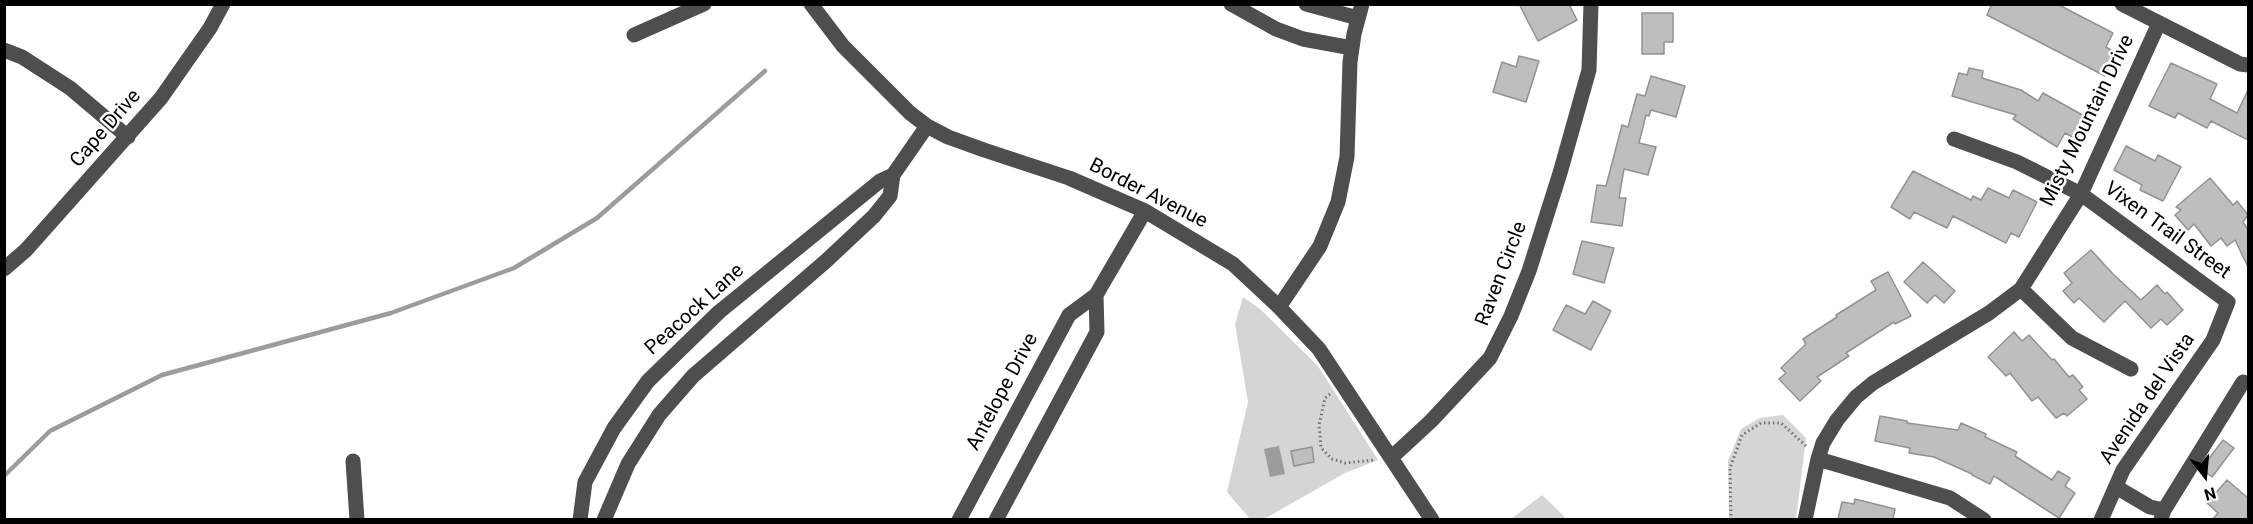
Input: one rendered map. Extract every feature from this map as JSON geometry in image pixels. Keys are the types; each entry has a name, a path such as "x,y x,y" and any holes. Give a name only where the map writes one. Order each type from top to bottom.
{"street":[{"name":"Cape Drive","path":"4,269 26,250 161,98 210,28 223,4"},
{"path":"634,35 704,4"},
{"name":"Border Avenue","path":"811,4 843,46 910,113 927,126 948,137 984,150 1069,177 1145,211 1233,264 1319,349 1432,519"},
{"path":"1231,4 1276,29 1303,39 1352,48"},
{"path":"1279,307 1320,246 1338,202 1347,157 1352,48 1360,11 1306,4"},
{"name":"Raven Circle","path":"1392,457 1431,421 1490,357 1506,327 1529,271 1589,70 1591,4"},
{"path":"2122,4 2240,64 2248,65"},
{"name":"Misty Mountain Drive","path":"1805,519 1823,443 1836,420 1856,397 1873,383 1989,314 2021,289 2080,194 2159,23"},
{"path":"4,50 22,57 70,88 128,137"},
{"name":"Peacock Lane","path":"604,519 627,464 659,415 695,374 826,261 874,216 890,196 893,175 927,126"},
{"name":"Vixen Trail Street","path":"1954,139 2017,162 2080,194 2228,302"},
{"name":"Peacock Lane","path":"580,519 585,482 614,428 648,381 719,312 880,181 893,175"},
{"name":"Antelope Drive","path":"959,519 1069,315 1096,295 1145,211"},
{"path":"2021,289 2072,338 2131,369"},
{"path":"996,519 1097,332 1096,295"},
{"name":"Avenida del Vista","path":"2101,519 2123,470 2213,340 2228,302"},
{"path":"677,353 695,374"},
{"path":"2116,487 2162,515 2243,382"},
{"path":"1818,459 1950,498 1984,519"},
{"path":"353,461 357,519"}],"path":[{"path":"1330,394 1325,398 1321,416 1319,447 1332,459 1346,463 1373,460"},
{"path":"1731,519 1730,468 1742,435 1761,423 1781,423 1806,446"}],"shaded area":[{"path":"1243,297 1260,309 1318,366 1378,460 1345,473 1264,519 1250,519 1227,492 1248,402 1235,324"},
{"path":"1783,415 1806,438 1796,519 1729,519 1728,461 1741,429 1760,418"},
{"path":"1279,446 1285,474 1270,477 1264,449"},
{"path":"1542,495 1564,516 1564,519 1511,519"}],"building":[{"path":"1519,4 1569,4 1577,20 1538,41"},
{"path":"1992,4 2057,4 2113,33 2106,47 2116,53 2105,76 1987,15"},
{"path":"1642,13 1673,13 1673,42 1664,42 1664,54 1642,54"},
{"path":"1519,56 1539,61 1526,102 1493,92 1502,62 1516,67"},
{"path":"2171,63 2217,84 2210,99 2237,113 2248,90 2248,140 2211,121 2207,128 2178,113 2175,118 2149,106"},
{"path":"1969,68 1983,71 1982,78 2021,90 2038,101 2043,93 2086,117 2074,138 2065,133 2057,147 2013,119 2016,115 1952,96 1959,73 1967,75"},
{"path":"1651,76 1685,86 1676,117 1651,110 1649,116 1646,115 1639,143 1656,147 1648,175 1624,169 1619,198 1626,198 1622,226 1591,222 1597,185 1606,186 1622,125 1628,127 1637,94 1645,96"},
{"path":"2126,146 2155,161 2158,155 2181,167 2163,201 2140,190 2142,185 2114,170"},
{"path":"1913,171 1971,200 1973,196 1981,200 1988,188 2009,198 2013,190 2037,202 2019,237 2011,233 2006,243 1953,216 1947,228 1914,212 1910,219 1891,207"},
{"path":"2210,178 2233,205 2237,201 2248,215 2243,222 2248,230 2248,267 2235,240 2227,246 2221,238 2211,246 2194,224 2188,230 2175,215 2181,210 2176,207"},
{"path":"1582,241 1614,248 1604,283 1573,274"},
{"path":"2091,250 2141,300 2157,285 2165,294 2167,292 2183,310 2167,325 2161,319 2151,328 2125,301 2104,322 2079,298 2074,303 2063,291 2072,283 2064,273"},
{"path":"1923,262 1955,291 1944,303 1935,295 1927,303 1904,282"},
{"path":"1888,272 1911,316 1895,324 1894,322 1846,353 1849,356 1817,377 1821,381 1800,401 1779,379 1786,373 1781,368 1806,344 1803,339 1876,290 1871,281"},
{"path":"1593,301 1611,311 1591,350 1553,330 1566,305 1585,314"},
{"path":"2014,332 2022,341 2029,335 2069,377 2073,375 2083,387 2079,390 2087,399 2067,416 2064,413 2056,418 2038,397 2032,401 2010,373 2006,376 1988,357"},
{"path":"1880,416 1907,421 1907,423 1958,430 1961,423 2017,452 2015,456 2052,480 2058,471 2070,478 2065,486 2075,493 2059,518 1994,476 1990,484 1934,457 1909,453 1910,448 1875,441"},
{"path":"2223,440 2234,448 2212,477 2201,469"},
{"path":"1312,447 1314,462 1294,466 1291,451"},
{"path":"2227,480 2248,498 2248,519 2213,519 2218,513 2207,503"},
{"path":"1855,499 1895,509 1893,519 1838,519 1842,502 1854,504"}],"waterway":[{"path":"4,476 50,431 162,375 391,313 514,268 597,218 765,71"}]}
